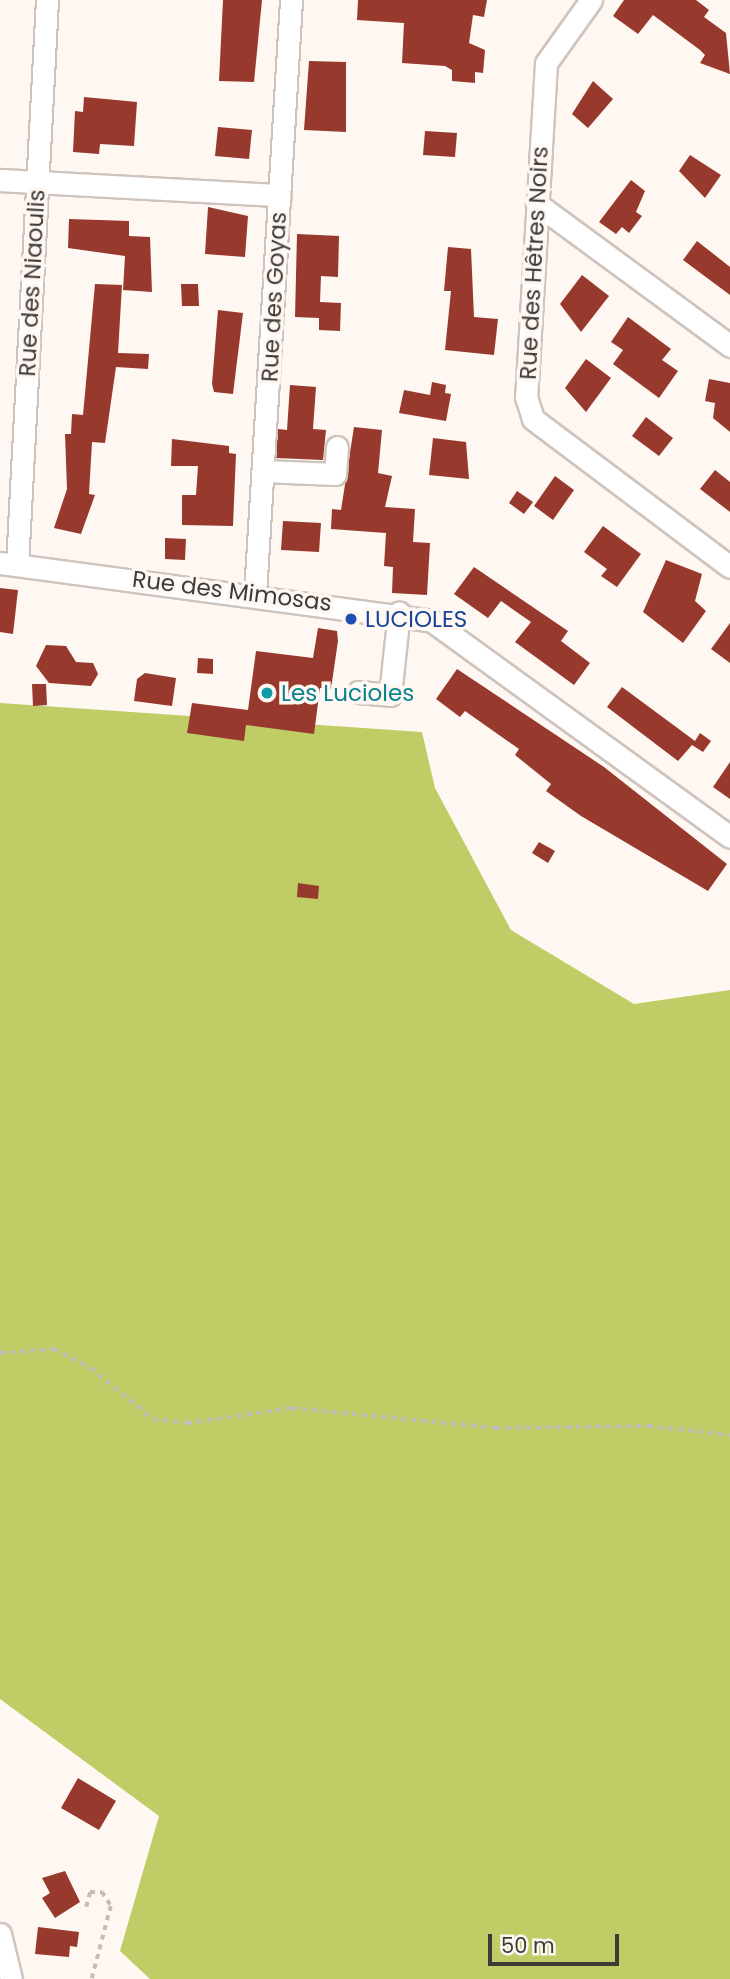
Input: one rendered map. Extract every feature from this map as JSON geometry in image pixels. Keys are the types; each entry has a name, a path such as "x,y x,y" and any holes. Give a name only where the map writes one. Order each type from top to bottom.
{"street":[{"name":"Rue des Niaoulis","path":"9,564 38,183 47,0"},
{"name":"Rue des Goyas","path":"255,594 291,0"},
{"name":"Rue des Hêtres Noirs","path":"584,2 546,63 526,397 533,419 730,567"},
{"path":"0,180 280,195"},
{"path":"537,204 730,346"},
{"path":"263,471 335,474 337,447"},
{"name":"Rue des Mimosas","path":"9,564 399,612 453,635 730,837"},
{"path":"359,692 390,695 399,612"},
{"path":"0,1934 11,1979"}],"path":[{"path":"0,1353 54,1349 91,1368 153,1419 187,1423 292,1408 496,1428 648,1426 730,1435"},
{"path":"86,1907 90,1892 102,1892 111,1906 92,1979"}],"green space":[{"path":"0,703 422,732 435,788 511,930 634,1004 730,990 730,1979 150,1979 120,1951 159,1816 0,1699"}],"building":[{"path":"223,0 262,0 254,82 219,81"},
{"path":"358,0 487,0 484,17 473,15 469,43 485,50 483,73 475,72 475,83 452,81 452,70 445,66 402,63 404,23 357,20"},
{"path":"624,0 696,0 709,10 704,17 726,33 730,74 700,63 705,55 653,15 638,34 613,16"},
{"path":"309,61 346,62 346,132 304,130"},
{"path":"593,81 613,99 588,128 572,114"},
{"path":"84,97 137,102 134,146 100,144 99,154 73,152 75,111 83,112"},
{"path":"218,127 252,130 249,159 215,156"},
{"path":"425,131 457,133 455,157 423,155"},
{"path":"690,155 721,175 705,198 679,171"},
{"path":"631,180 645,191 636,212 642,216 629,233 622,227 616,234 599,222"},
{"path":"208,207 248,216 245,257 205,254"},
{"path":"69,219 129,221 129,236 150,237 152,292 123,290 125,256 68,248"},
{"path":"297,234 339,236 338,277 321,276 320,302 341,303 340,331 319,330 319,318 295,317"},
{"path":"697,241 730,267 730,295 683,260"},
{"path":"448,247 471,249 474,317 498,319 494,355 445,350 451,291 444,291"},
{"path":"582,275 609,296 581,332 560,304"},
{"path":"95,284 122,285 118,353 149,354 148,369 116,367 105,443 92,442 89,494 95,495 81,534 54,528 67,489 65,434 71,434 72,414 83,415"},
{"path":"181,284 198,284 199,306 182,306"},
{"path":"218,310 243,313 233,394 214,392 212,384"},
{"path":"628,317 671,349 662,360 678,371 659,398 613,364 623,350 611,342"},
{"path":"586,359 611,378 586,412 565,388"},
{"path":"709,379 730,383 730,432 713,418 715,403 705,401"},
{"path":"432,382 446,385 445,393 451,394 446,421 399,413 404,390 430,395"},
{"path":"290,385 316,387 313,429 326,430 323,460 276,458 278,429 287,430"},
{"path":"646,417 673,438 659,456 632,436"},
{"path":"354,427 382,430 378,473 392,476 385,507 415,509 413,542 430,543 427,595 392,593 393,567 384,566 386,533 331,529 332,509 341,510"},
{"path":"433,438 466,442 469,479 429,475"},
{"path":"172,439 229,446 229,453 236,454 233,526 182,525 182,495 196,495 198,466 171,466"},
{"path":"715,470 730,482 730,512 700,489"},
{"path":"555,476 574,490 553,520 534,506"},
{"path":"517,491 533,502 524,514 509,503"},
{"path":"283,521 321,523 319,552 281,550"},
{"path":"603,526 641,554 617,587 601,576 607,569 584,552"},
{"path":"165,538 186,539 185,560 165,559"},
{"path":"666,560 702,574 695,601 706,611 683,643 643,612"},
{"path":"474,567 568,631 561,641 590,663 574,685 515,642 531,622 501,601 488,618 454,594"},
{"path":"0,588 18,590 13,634 0,632"},
{"path":"730,623 730,663 711,649"},
{"name":"Les Lucioles","path":"318,628 337,631 338,641 331,689 320,688 314,734 246,725 244,741 187,733 192,703 248,710 256,651 313,658"},
{"path":"46,645 66,646 76,662 93,663 98,674 91,686 49,683 36,666"},
{"path":"198,658 213,659 213,674 197,673"},
{"path":"457,669 604,767 727,864 708,891 581,816 546,791 551,784 515,755 519,749 465,711 460,717 436,699"},
{"path":"145,673 176,678 172,706 134,701 137,679"},
{"path":"32,684 46,684 47,705 33,706"},
{"path":"622,687 695,741 700,733 711,741 703,752 692,745 678,761 607,707"},
{"path":"730,762 730,799 713,787"},
{"path":"539,842 555,851 548,863 532,853"},
{"path":"298,883 319,886 318,899 297,897"},
{"path":"78,1778 116,1801 99,1830 61,1808"},
{"path":"65,1871 80,1902 55,1918 42,1898 50,1893 42,1878"},
{"path":"38,1927 79,1932 77,1947 70,1946 69,1957 35,1954"}],"place":[{"name":"LUCIOLES","path":"351,619"},
{"name":"Les Lucioles","path":"267,693"}]}
